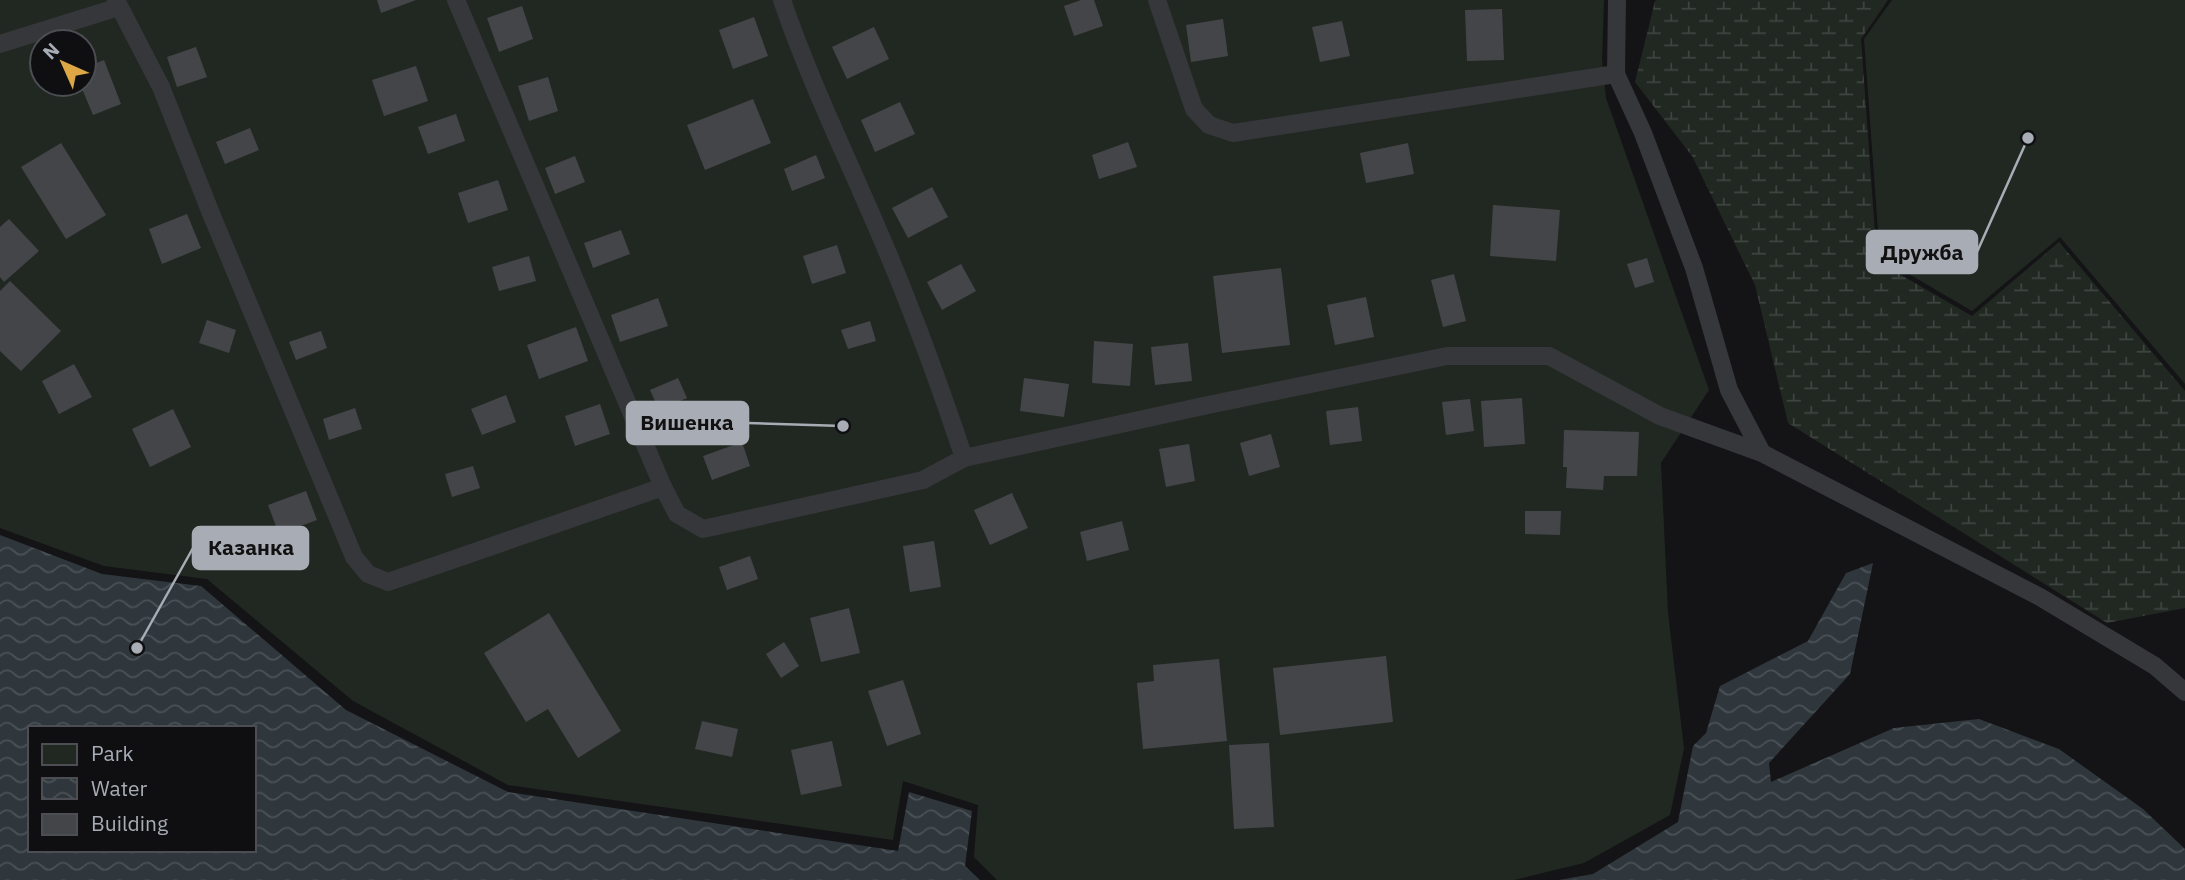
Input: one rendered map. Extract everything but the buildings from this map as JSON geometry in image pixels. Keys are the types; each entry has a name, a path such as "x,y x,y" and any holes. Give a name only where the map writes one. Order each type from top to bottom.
{"lane":[{"path":"456,0 663,487 677,514 703,529 923,480 964,458 1447,356 1549,356 1660,416 1762,453 2039,597 2155,666 2185,692"},
{"path":"782,0 804,63 929,352 964,458"},
{"path":"1157,0 1195,109 1209,125 1233,133 1616,74"},
{"path":"1616,0 1616,74 1643,133 1694,268 1729,390 1762,453"},
{"path":"0,44 118,4 161,87 354,557 368,573 387,582 663,487"}],"green space":[{"path":"0,0 1604,0 1602,60 1606,98 1709,390 1661,463 1668,613 1684,748 1670,815 1584,863 1514,880 997,880 974,857 978,805 903,781 893,840 508,785 353,701 207,579 104,566 0,528"},
{"path":"1657,0 1888,0 1861,39 1877,261 1972,316 2059,242 2185,391 2185,608 2107,623 1788,423 1755,285 1692,156 1635,82"},
{"path":"1892,0 2185,0 2185,384 2060,237 1972,311 1880,257 1864,39"}],"water":[{"path":"0,535 102,574 201,586 346,710 508,792 898,851 909,792 972,811 965,866 980,880 0,880"},
{"path":"1873,563 1850,674 1769,763 1771,782 1894,728 1979,719 2059,749 2143,809 2185,849 2185,880 1559,880 1593,874 1678,822 1693,746 1706,733 1720,686 1808,641 1846,573"}],"place":[{"name":"Дружба","path":"2028,138"},
{"name":"Вишенка","path":"843,426"},
{"name":"Казанка","path":"137,648"}]}
